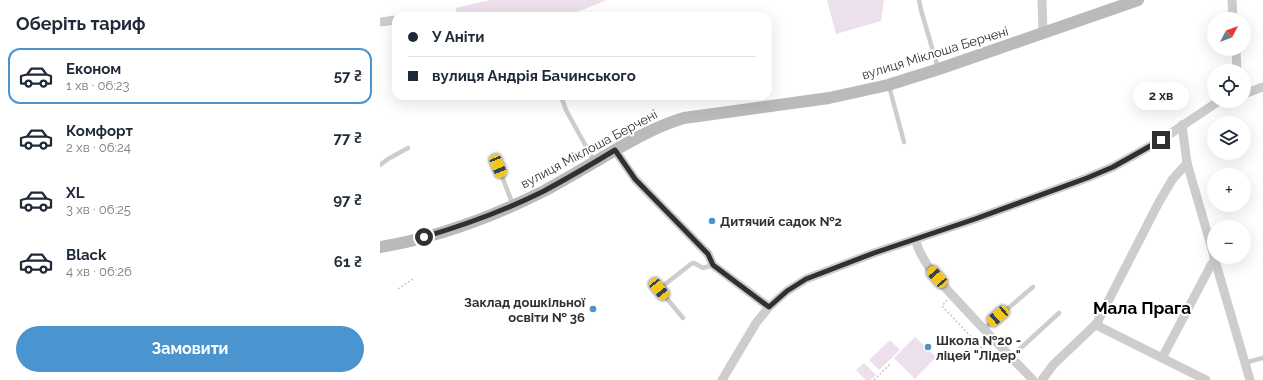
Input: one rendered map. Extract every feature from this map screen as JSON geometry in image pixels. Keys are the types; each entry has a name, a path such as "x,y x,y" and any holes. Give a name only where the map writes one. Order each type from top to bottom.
{"street":[{"path":"1042,0 1043,33"},
{"name":"вулиця Міклоша Берчені","path":"380,247 413,240 436,233 513,205 543,191 656,128 684,118 822,99 888,85 939,69 1138,0"},
{"path":"1232,0 1233,12"},
{"path":"380,22 392,20"},
{"path":"1251,91 1263,87"},
{"path":"722,380 756,323 769,307 787,291 806,279 874,253 1087,178 1113,167 1161,140 1208,108"},
{"path":"1182,125 1187,163 1207,231"},
{"path":"615,150 635,179 708,254 713,265 769,307"},
{"path":"1042,380 1053,365 1097,323 1159,202 1172,180 1187,163"},
{"path":"915,239 923,259 930,269 951,294 1033,380"},
{"path":"1162,358 1212,264"},
{"path":"1217,264 1250,380"},
{"path":"1097,323 1100,327 1206,380"}],"lane":[{"path":"919,0 939,69"},
{"path":"888,85 904,142"},
{"path":"562,100 566,110 594,162"},
{"path":"380,165 388,158 408,148"},
{"path":"498,166 513,205"},
{"path":"683,318 659,289 690,264 694,263 703,268 713,265"},
{"path":"984,329 1032,287"},
{"path":"1011,357 1059,313"},
{"path":"1244,363 1263,358"}],"path":[{"path":"398,289 413,279"},
{"path":"951,294 942,306 992,359"},
{"path":"874,380 890,364"}],"shaded area":[{"path":"490,0 607,0 577,12 456,12 456,8"},
{"path":"827,0 884,0 881,21 836,34"},
{"path":"915,337 936,357 915,379 894,358"},
{"path":"890,340 900,350 879,370 869,360"},
{"path":"864,363 876,375 870,380 866,380 856,370"}],"place":[{"name":"Дитячий садок №2","path":"712,221"},
{"name":"Заклад дошкільної освіти № 36","path":"593,309"},
{"name":"Школа №20 - ліцей \"Лідер\"","path":"928,347"}],"district":[{"name":"Мала Прага","path":"1142,308"}],"route":[{"path":"424,237 513,205 543,191 615,150 635,179 708,254 713,265 722,270 769,307 787,291 806,279 874,253 975,219 1087,178 1113,167 1161,140"}]}
